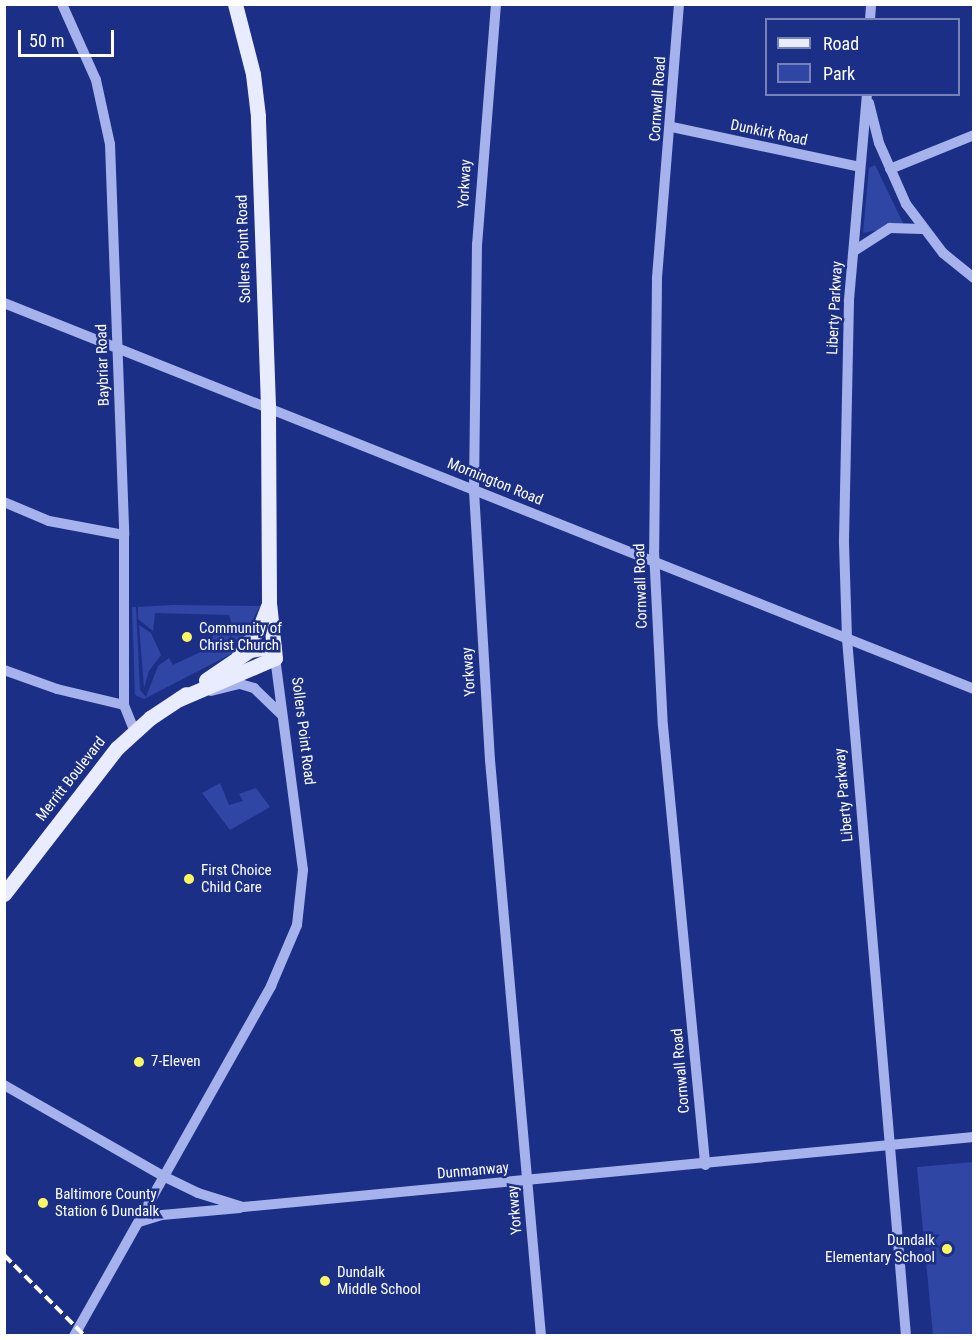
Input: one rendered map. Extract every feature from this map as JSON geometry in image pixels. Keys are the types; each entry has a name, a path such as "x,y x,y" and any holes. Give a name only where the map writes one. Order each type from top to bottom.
{"main road":[{"name":"Sollers Point Road","path":"235,4 253,74 258,116 267,406 269,603 275,652"},
{"path":"234,660 260,627 269,603"},
{"name":"Merritt Boulevard","path":"4,894 134,730 250,650 275,652"},
{"name":"Merritt Boulevard","path":"179,699 275,652"}],"street":[{"name":"Baybriar Road","path":"62,4 96,80 110,144 124,535 124,705 134,730"},
{"name":"Yorkway","path":"496,4 477,244 474,491 489,748 541,1335"},
{"name":"Cornwall Road","path":"679,4 672,127 654,342 654,561 663,726 705,1165"},
{"name":"Liberty Parkway","path":"867,96 854,251 846,414 847,639 888,1145 906,1335"},
{"path":"867,96 879,143 922,229 957,267 974,278"},
{"name":"Dunkirk Road","path":"672,127 860,168"},
{"path":"890,169 974,135"},
{"name":"Liberty Parkway","path":"854,251 890,228 922,229"},
{"name":"Mornington Road","path":"4,303 974,689"},
{"path":"4,502 49,521 124,535"},
{"name":"Sollers Point Road","path":"74,1335 271,986 297,925 303,870 275,652"},
{"path":"4,670 57,689 124,705"},
{"path":"179,699 240,684 264,694 283,716"},
{"name":"Dunmanway","path":"4,1085 163,1176 208,1197 243,1207 705,1165 974,1137"},
{"path":"139,1222 162,1215 243,1207"}],"green space":[{"path":"875,165 904,225 863,233 869,168"},
{"path":"260,606 237,651 144,699 135,695 132,607 136,607 140,690 146,697 158,666 169,658 173,665 211,647 213,635 230,634 231,651 232,624 229,615 155,613 153,631 138,619 138,607"},
{"path":"139,625 151,633 161,655 149,671 144,688"},
{"path":"220,783 229,805 243,801 239,794 256,788 270,807 230,830 202,793"},
{"name":"Dundalk Elementary School","path":"973,1162 973,1335 933,1335 917,1167"}],"railway":[{"path":"4,1255 85,1336"}],"place":[{"name":"Community of Christ Church","path":"187,637"},
{"name":"First Choice Child Care","path":"189,879"},
{"name":"7-Eleven","path":"139,1062"},
{"name":"Baltimore County Station 6 Dundalk","path":"43,1203"},
{"name":"Dundalk Elementary School","path":"947,1249"},
{"name":"Dundalk Middle School","path":"325,1281"}]}
